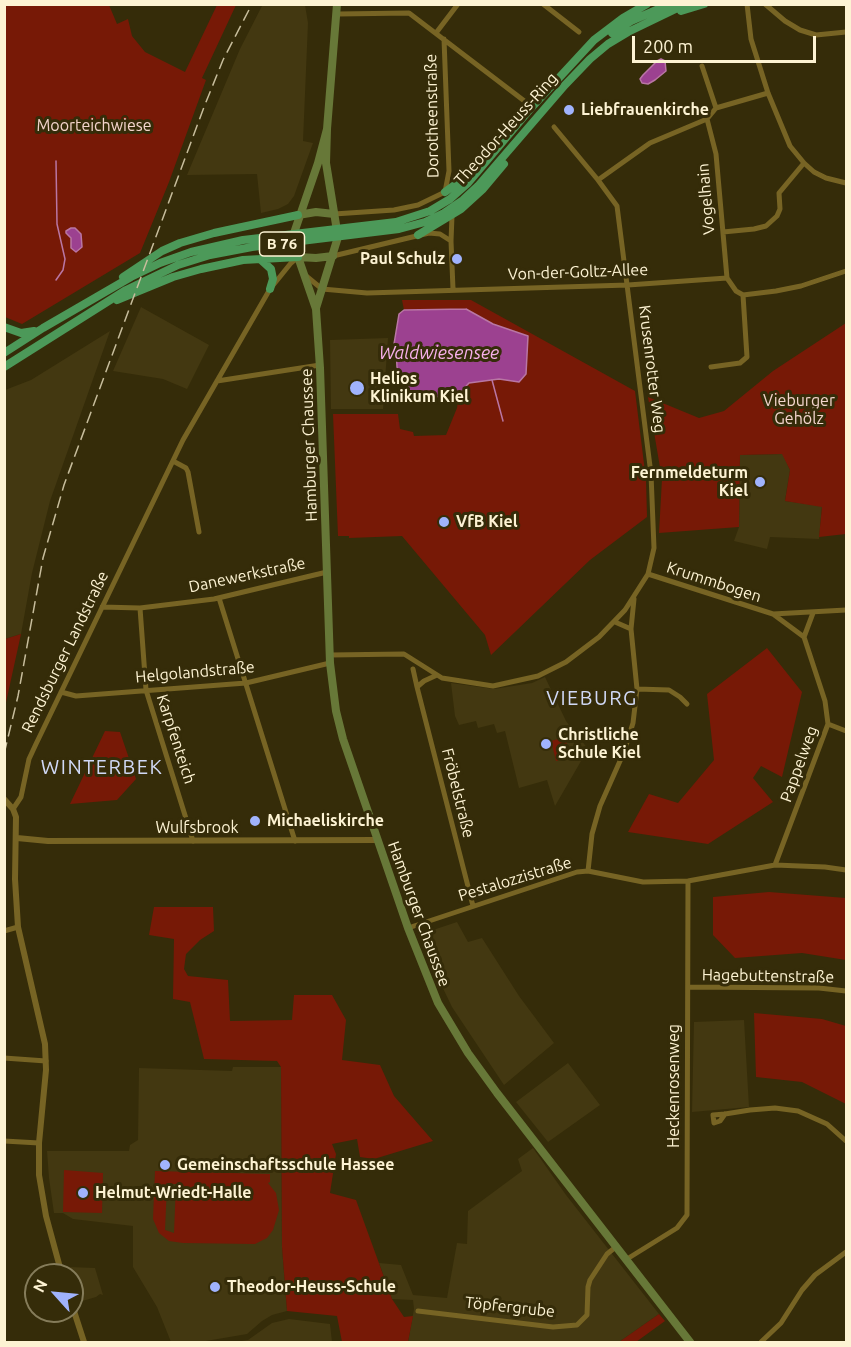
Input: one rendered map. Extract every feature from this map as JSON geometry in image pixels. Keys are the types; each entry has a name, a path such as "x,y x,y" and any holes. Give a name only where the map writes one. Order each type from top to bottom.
{"highway":[{"name":"Theodor-Heuss-Ring","path":"4,354 131,277 191,252 243,240 408,219 430,211 468,183 594,40 623,18 647,4"},
{"name":"Theodor-Heuss-Ring","path":"124,294 144,280 178,265 222,252 399,229 425,222 444,213 463,200 571,78 608,44 668,8 686,4"},
{"path":"579,55 625,25 668,8 704,4"},
{"path":"418,235 452,216 477,196 496,174 520,138"},
{"path":"446,192 491,156"},
{"path":"99,296 135,267 171,247 203,236 297,219"},
{"path":"4,367 124,294 141,291 192,271 233,262 297,253"},
{"path":"260,259 271,269 273,279 270,289"},
{"path":"4,327 21,333 44,328"}],"main road":[{"name":"Hamburger Chaussee","path":"333,4 335,35"},
{"name":"Hamburger Chaussee","path":"316,309 335,252 338,232 328,179 327,129 337,4"},
{"name":"Hamburger Chaussee","path":"327,129 294,233 297,253 316,309 330,659 339,724 408,928 438,1003 468,1053 690,1342"},
{"path":"297,219 316,212 335,217"},
{"path":"297,253 316,258 335,252"}],"street":[{"path":"436,33 458,4"},
{"path":"543,4 579,32"},
{"path":"747,4 751,39 768,93 790,146 804,164 814,172 846,183"},
{"path":"765,4 800,30 816,35 846,32"},
{"path":"338,14 410,13 527,103"},
{"name":"Dorotheenstraße","path":"444,39 448,171 446,192"},
{"path":"702,66 716,108"},
{"path":"598,180 650,143 707,119 716,108 768,93"},
{"name":"Vogelhain","path":"707,119 716,154 726,278"},
{"name":"Krusenrotter Weg","path":"437,675 450,680 493,686 538,676 566,662 615,622 648,574 654,548 651,474 617,206 554,127"},
{"path":"723,232 766,226 777,216 779,193 804,164"},
{"name":"Theodor-Heuss-Ring","path":"335,217 418,205 446,192"},
{"path":"452,216 453,289"},
{"path":"335,252 438,232 451,242"},
{"name":"Rendsburger Landstraße","path":"13,808 21,797 29,759 173,461 270,289 297,253"},
{"path":"726,278 736,291 743,295 801,286 846,271"},
{"path":"305,275 322,289"},
{"name":"Von-der-Goltz-Allee","path":"322,289 367,293 628,285 726,278"},
{"path":"711,367 740,363 747,357 743,295"},
{"path":"217,381 320,365"},
{"path":"173,461 186,468 188,472 199,532"},
{"name":"Danewerkstraße","path":"102,607 140,608 219,598 327,572"},
{"name":"Krummbogen","path":"648,574 772,614 804,637"},
{"name":"Krusenrotter Weg","path":"588,871 592,834 600,806 624,752 633,723 637,688 631,629 634,597"},
{"path":"219,598 295,841"},
{"name":"Karpfenteich","path":"140,608 146,690 193,842"},
{"name":"Krummbogen","path":"772,614 846,610"},
{"path":"804,637 813,613"},
{"path":"615,622 631,629"},
{"name":"Pappelweg","path":"775,865 828,724 825,701 804,637"},
{"name":"Helgolandstraße","path":"61,692 76,696 246,683 330,659 404,654 437,675"},
{"name":"Fröbelstraße","path":"413,669 473,906"},
{"path":"417,687 437,675"},
{"path":"637,688 669,690 687,704"},
{"path":"828,724 846,731"},
{"path":"4,799 13,808 16,817 15,879 18,927 40,1018 46,1061 39,1143 39,1175 42,1200 59,1263"},
{"name":"Wulfsbrook","path":"17,838 48,841 193,842 377,840"},
{"name":"Pestalozzistraße","path":"408,928 577,872 588,871 643,882 688,881 775,865 846,870"},
{"name":"Heckenrosenweg","path":"627,1259 677,1228 687,1215 688,881"},
{"path":"4,931 18,927"},
{"name":"Hagebuttenstraße","path":"688,987 819,988 846,991"},
{"path":"4,1059 46,1061"},
{"path":"725,1114 775,1108 798,1111 836,1130 846,1141"},
{"path":"4,1141 39,1143"},
{"name":"Töpfergrube","path":"418,1311 553,1327 577,1325 587,1315 590,1280 607,1254 617,1246"},
{"path":"760,1342 781,1323 802,1290 815,1275 846,1252"},
{"path":"78,1323 84,1342"}],"shaded area":[{"path":"263,4 305,5 308,23 303,141 313,143 294,196 288,204 261,213 257,174 187,175 240,49"},
{"path":"141,307 209,345 187,389 163,379 113,371"},
{"path":"110,331 50,501 32,573 21,634 5,639 5,390 31,380"},
{"name":"Helios Klinikum Kiel","path":"388,338 383,409 331,409 330,340"},
{"path":"783,454 790,470 785,501 822,506 819,539 770,537 767,549 734,541 739,527 740,455"},
{"name":"Christliche Schule Kiel","path":"545,677 566,721 588,749 555,806 547,780 519,788 505,731 497,733 494,724 478,728 476,721 459,725 455,716 451,683 494,689 532,683"},
{"path":"457,922 468,942 482,938 519,996 554,1043 504,1085 452,1007 421,934"},
{"path":"744,1020 749,1107 692,1112 694,1022"},
{"path":"568,1063 600,1105 548,1142 516,1102"},
{"name":"Gemeinschaftsschule Hassee","path":"233,1067 281,1067 282,1247 287,1311 272,1315 247,1334 206,1342 171,1342 157,1307 133,1267 133,1226 73,1219 63,1213 54,1213 47,1151 129,1151 130,1145 138,1140 139,1068 232,1071"},
{"path":"533,1148 566,1195 659,1314 619,1342 408,1342 414,1309 413,1300 392,1299 379,1263 401,1265 413,1295 447,1298 457,1243 467,1244 468,1211 522,1171 518,1159"},
{"path":"84,1268 95,1268 103,1295 84,1301"},
{"path":"289,1319 330,1324 332,1342 235,1342 248,1340 272,1323"}],"green space":[{"name":"Moorteichwiese","path":"4,5 109,5 117,24 128,19 132,36 145,52 185,72 217,5 236,5 202,78 206,80 140,253 22,324 5,317"},
{"path":"402,300 471,300 635,391 646,480 647,517 590,560 491,655 485,635 402,536 349,538 349,536 338,536 333,414 398,414 400,429 413,432 414,436 446,435 457,408 459,394 469,383 499,379 528,336 493,324 466,309 404,310"},
{"name":"Vieburger Gehölz","path":"846,323 846,534 819,537 822,507 785,501 790,470 782,454 740,455 739,527 659,533 662,479 648,397 699,418 724,411 773,371"},
{"path":"21,634 5,707 5,639"},
{"path":"767,648 802,692 782,777 761,766 753,778 773,802 708,844 628,832 649,794 678,803 714,760 707,694"},
{"path":"105,731 120,732 136,779 117,800 70,804"},
{"path":"565,737 570,757 556,761 551,741"},
{"path":"769,892 846,898 846,960 802,953 735,958 713,935 713,897"},
{"path":"154,907 213,907 214,931 200,940 186,954 184,969 188,976 228,980 230,1021 292,1020 294,995 332,995 346,1020 342,1060 380,1065 394,1096 433,1141 374,1159 360,1157 357,1139 332,1144 336,1154 330,1193 356,1200 392,1299 404,1317 413,1316 408,1342 342,1342 337,1316 287,1311 282,1247 281,1067 277,1061 204,1059 190,1002 173,999 174,939 149,935"},
{"path":"754,1013 822,1019 846,1026 846,1104 802,1082 756,1077"},
{"name":"Helmut-Wriedt-Halle","path":"64,1170 103,1173 102,1213 63,1212"},
{"path":"155,1171 270,1174 268,1183 276,1193 279,1210 273,1230 267,1238 255,1244 169,1241 159,1233 153,1219","holes":["176,1184 174,1233 165,1230 167,1185"]},
{"path":"659,1314 665,1321 636,1342 619,1342"}],"water":[{"path":"661,59 665,61 666,71 648,84 642,83 640,79 643,75"},
{"path":"71,228 75,228 81,234 82,247 76,252 71,248 71,238 66,233"},
{"name":"Waldwiesensee","path":"466,309 493,324 528,336 526,374 519,382 499,379 469,383 459,394 427,398 425,393 412,397 406,380 397,367 394,344 399,314 404,310"}],"waterway":[{"path":"56,161 57,224 65,259 63,270 56,280"},
{"path":"492,380 503,421"}],"railway":[{"path":"4,754 18,696 43,558 64,485 204,107 223,60 252,4"}],"place":[{"name":"Liebfrauenkirche","path":"569,110"},
{"name":"Paul Schulz","path":"457,259"},
{"name":"Helios Klinikum Kiel","path":"357,388"},
{"name":"Fernmeldeturm Kiel","path":"760,482"},
{"name":"VfB Kiel","path":"444,522"},
{"name":"Christliche Schule Kiel","path":"546,744"},
{"name":"Michaeliskirche","path":"255,821"},
{"name":"Gemeinschaftsschule Hassee","path":"165,1165"},
{"name":"Helmut-Wriedt-Halle","path":"83,1193"},
{"name":"Theodor-Heuss-Schule","path":"215,1287"}],"district":[{"name":"VIEBURG","path":"592,698"},
{"name":"WINTERBEK","path":"102,767"}]}
